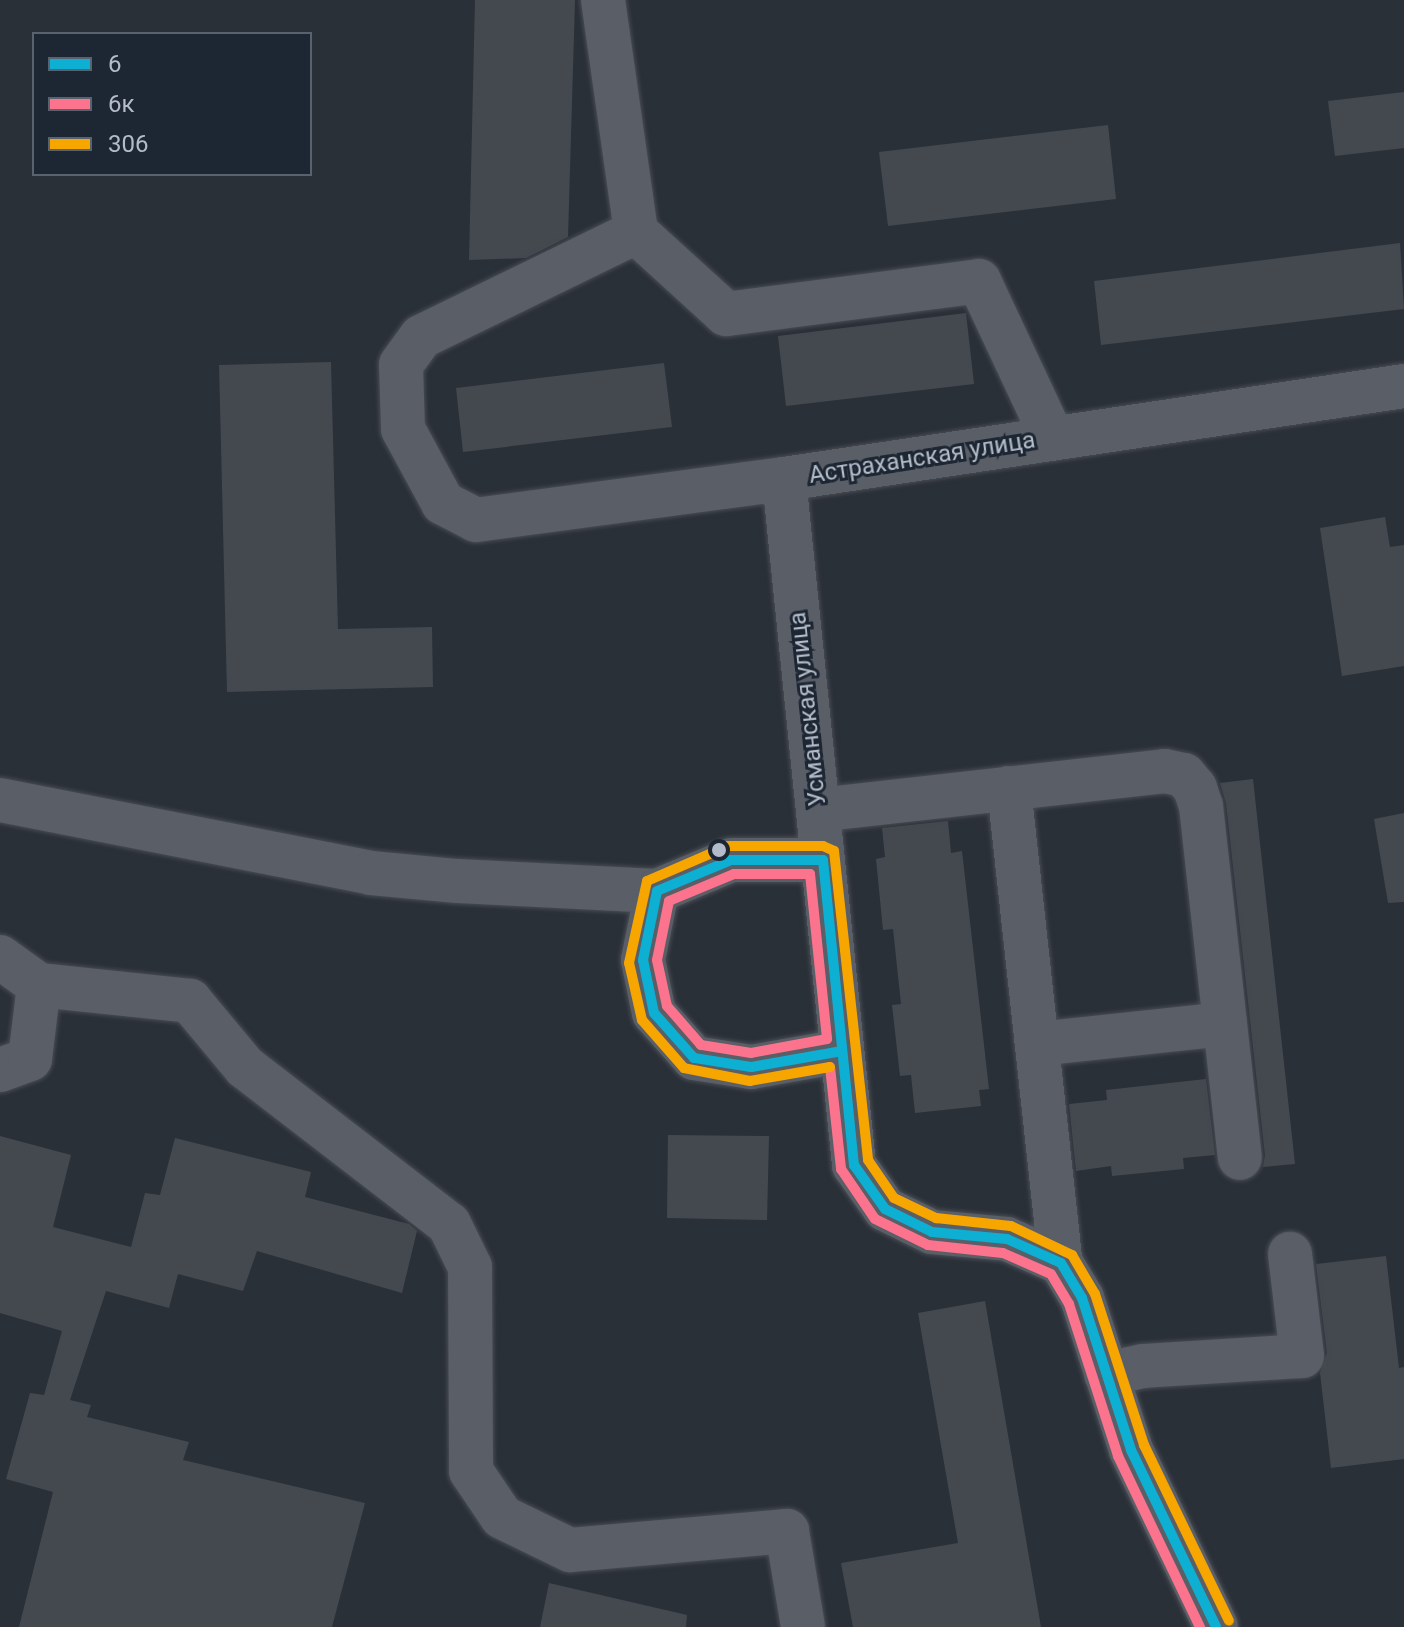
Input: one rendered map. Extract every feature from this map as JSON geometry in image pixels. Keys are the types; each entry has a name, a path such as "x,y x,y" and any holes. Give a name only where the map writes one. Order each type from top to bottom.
{"street":[{"path":"603,0 636,232 726,314 979,281 1053,439"},
{"name":"Астраханская улица","path":"636,232 421,337 401,365 403,429 443,503 476,520 784,479 1404,386"},
{"name":"Усманская улица","path":"784,479 854,1165 885,1209 932,1232 1007,1239 1061,1263"},
{"path":"818,810 1165,771 1184,775 1195,788 1201,806 1240,1158"},
{"path":"1009,788 1061,1263 1082,1298 1131,1450 1216,1627"},
{"path":"0,800 371,873 657,891 731,860 823,860"},
{"path":"657,891 643,960 654,1013 694,1058 751,1067 842,1051"},
{"path":"0,957 39,985 190,1001 245,1067 449,1224 470,1267 471,1471 502,1517 570,1550 787,1531 803,1627"},
{"path":"0,1070 30,1059 39,985"},
{"path":"1037,1044 1225,1024"},
{"path":"1106,1374 1143,1366 1302,1356 1290,1254"}],"building":[{"path":"475,0 575,0 568,237 526,258 469,260"},
{"path":"1404,92 1404,148 1335,156 1328,101"},
{"path":"1108,125 1116,199 888,226 879,152"},
{"path":"1400,243 1404,309 1101,345 1094,281"},
{"path":"966,313 974,384 786,406 778,336"},
{"path":"331,362 338,629 432,627 433,687 227,692 219,365"},
{"path":"664,363 672,427 463,452 456,388"},
{"path":"1385,517 1390,547 1404,545 1404,666 1342,676 1320,528"},
{"path":"1253,779 1295,1164 1263,1167 1265,1155 1226,803 1220,783"},
{"path":"1404,813 1404,902 1388,903 1374,819"},
{"path":"948,821 951,853 962,851 989,1089 979,1090 981,1106 915,1113 911,1075 900,1076 892,1005 901,1004 893,929 883,930 876,859 885,857 882,828"},
{"path":"1206,1079 1215,1155 1183,1158 1184,1169 1112,1176 1111,1166 1076,1171 1069,1104 1107,1100 1106,1090"},
{"path":"668,1135 769,1136 767,1220 667,1218"},
{"path":"0,1136 71,1155 53,1227 131,1247 145,1193 160,1195 175,1138 311,1172 305,1197 409,1224 417,1231 402,1293 257,1251 243,1291 178,1274 169,1308 106,1291 70,1400 91,1405 87,1417 189,1442 183,1460 365,1503 332,1627 19,1627 53,1492 6,1479 30,1393 44,1395 62,1331 0,1313"},
{"path":"1386,1256 1399,1368 1404,1367 1404,1459 1331,1468 1320,1373 1327,1353 1316,1264"},
{"path":"985,1301 1041,1627 853,1627 841,1563 958,1543 918,1313"},
{"path":"549,1583 687,1615 686,1627 540,1627"}],"transit line":[{"name":"306","path":"830,1067 750,1081 684,1068 642,1020 629,963 647,881 728,846 823,846 834,851 868,1160 894,1198 936,1218 1011,1226 1072,1255 1095,1294 1144,1445 1229,1621"},
{"name":"6","path":"842,1051 751,1067 694,1058 654,1013 643,960 657,891 731,860 823,860 854,1165 885,1209 932,1232 1007,1239 1061,1263 1082,1298 1131,1450 1216,1627"},
{"name":"6к","path":"734,874 810,874 827,1039 751,1053 701,1045 667,1006 657,960 669,901 734,874"},
{"name":"6к","path":"830,1067 841,1169 875,1219 928,1245 1003,1253 1051,1274 1069,1304 1118,1456 1200,1627"}]}
